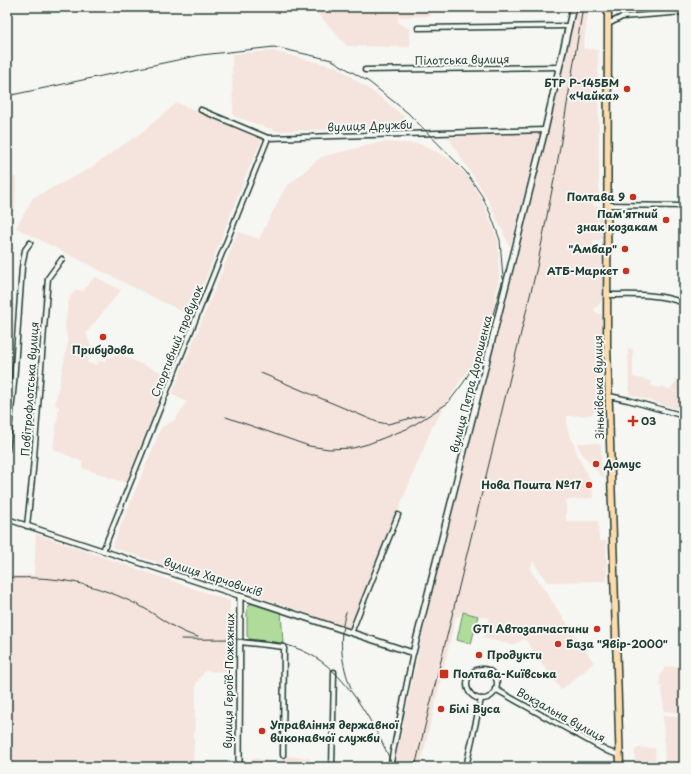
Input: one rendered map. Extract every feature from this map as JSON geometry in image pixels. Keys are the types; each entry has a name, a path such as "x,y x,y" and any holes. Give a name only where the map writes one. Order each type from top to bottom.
{"main road":[{"name":"Зіньківська вулиця","path":"608,7 607,295 620,767"}],"street":[{"name":"вулиця Петра Дорошенка","path":"390,767 413,653 545,130 573,7"},
{"path":"608,24 622,18 684,12"},
{"path":"418,28 569,26"},
{"name":"Пілотська вулиця","path":"365,70 560,67"},
{"name":"вулиця Дружби","path":"200,110 268,138 545,130"},
{"name":"Спортивний провулок","path":"103,551 268,138"},
{"path":"607,206 684,206"},
{"path":"7,450 22,267 25,250 30,243"},
{"name":"Повітрофлотська вулиця","path":"26,526 33,470 48,278 62,259"},
{"path":"607,295 669,297 684,303"},
{"path":"609,396 684,416"},
{"path":"351,633 398,515"},
{"name":"вулиця Харчовиків","path":"7,519 413,653"},
{"name":"вулиця Героїв-Пожежних","path":"239,767 240,596"},
{"path":"240,642 284,647 283,755"},
{"path":"482,670 492,674 496,682 495,689 490,696 481,699 472,696 468,688 468,678 474,672 482,670"},
{"path":"332,767 334,672"},
{"name":"Вокзальна вулиця","path":"495,689 607,751 619,755"},
{"path":"466,767 481,699"}],"shaded area":[{"path":"312,7 430,7 431,16 398,17 398,23 410,29 410,47 347,46"},
{"path":"576,7 589,7 583,49 598,50 599,198 597,202 593,203 593,206 599,206 602,209 602,236 600,240 593,240 593,245 601,248 602,298 601,302 594,309 595,312 602,315 602,399 601,404 597,406 597,410 590,415 567,416 567,428 580,461 592,483 593,498 566,500 566,521 598,521 599,541 606,541 607,581 547,582 533,561 530,569 594,663 561,690 525,639 512,645 483,638 489,618 461,612 459,616 456,616 420,767 394,767 429,604 510,284"},
{"path":"272,51 337,67 383,99 416,127 277,131 233,116 232,54"},
{"path":"177,103 263,137 248,170 191,316 16,228 33,198 89,169 142,132"},
{"path":"541,133 510,247 486,196 448,137"},
{"path":"382,142 420,144 448,158 465,173 481,198 498,240 499,277 489,330 482,347 471,367 462,378 432,427 350,630 307,613 112,547 161,428 175,420 187,402 172,394 238,232 259,239 285,188 321,157"},
{"path":"16,177 15,209 7,218 7,179"},
{"path":"95,277 121,290 86,333 91,346 87,363 97,365 99,361 105,362 106,358 120,355 168,375 126,483 82,468 83,462 53,449 59,407 55,404 68,343 65,326 69,298 76,290 83,291"},
{"path":"628,349 633,349 633,377 651,381 651,386 660,388 661,386 678,393 677,397 684,400 684,411 629,394"},
{"path":"684,372 684,398 678,395 679,393 670,389"},
{"path":"577,443 596,443 601,445 602,474 604,473 603,478 581,452"},
{"path":"36,534 230,601 228,672 205,671 196,683 193,767 7,767 7,576 34,575"},
{"path":"684,666 684,707 680,707 680,711 677,712 664,711 660,677 665,667"},
{"path":"663,716 684,716 684,767 665,767"},
{"path":"638,748 655,748 656,767 635,767 635,750"},
{"path":"284,756 310,758 309,767 251,767 251,758 282,763"}],"green space":[{"path":"257,603 281,611 283,643 250,639 247,636 247,609 250,604"},
{"path":"463,612 478,616 471,644 457,640"}],"railway":[{"path":"415,767 537,267 558,159 583,7"},
{"path":"7,96 201,55 274,47 332,60 369,82 408,113 466,172 482,196 500,240 503,279 484,346 464,382 448,403 409,428 368,444 353,448 329,449 309,446 226,417"},
{"path":"261,373 377,422 388,424 424,415"},
{"path":"7,578 43,578 92,587 108,592 142,607 183,632 198,637"},
{"path":"346,612 341,641 343,660 351,688"},
{"path":"181,639 242,639 266,641 294,647 315,657 343,681 360,704 376,730 393,767"}],"place":[{"name":"БТР Р-145БМ «Чайка»","path":"627,89"},
{"name":"Полтава 9","path":"633,197"},
{"name":"Пам'ятний знак козакам","path":"666,220"},
{"name":"\"Амбар\"","path":"625,249"},
{"name":"АТБ-Маркет","path":"626,271"},
{"name":"Прибудова","path":"103,337"},
{"name":"03","path":"633,421"},
{"name":"Домус","path":"596,464"},
{"name":"Нова Пошта №17","path":"589,485"},
{"name":"GTI Автозапчастини","path":"597,629"},
{"name":"База \"Явір-2000\"","path":"558,644"},
{"name":"Продукти","path":"479,655"},
{"name":"Полтава-Київська","path":"444,674"},
{"name":"Білі Вуса","path":"441,709"},
{"name":"Управління державної виконавчої служби","path":"262,731"}]}
